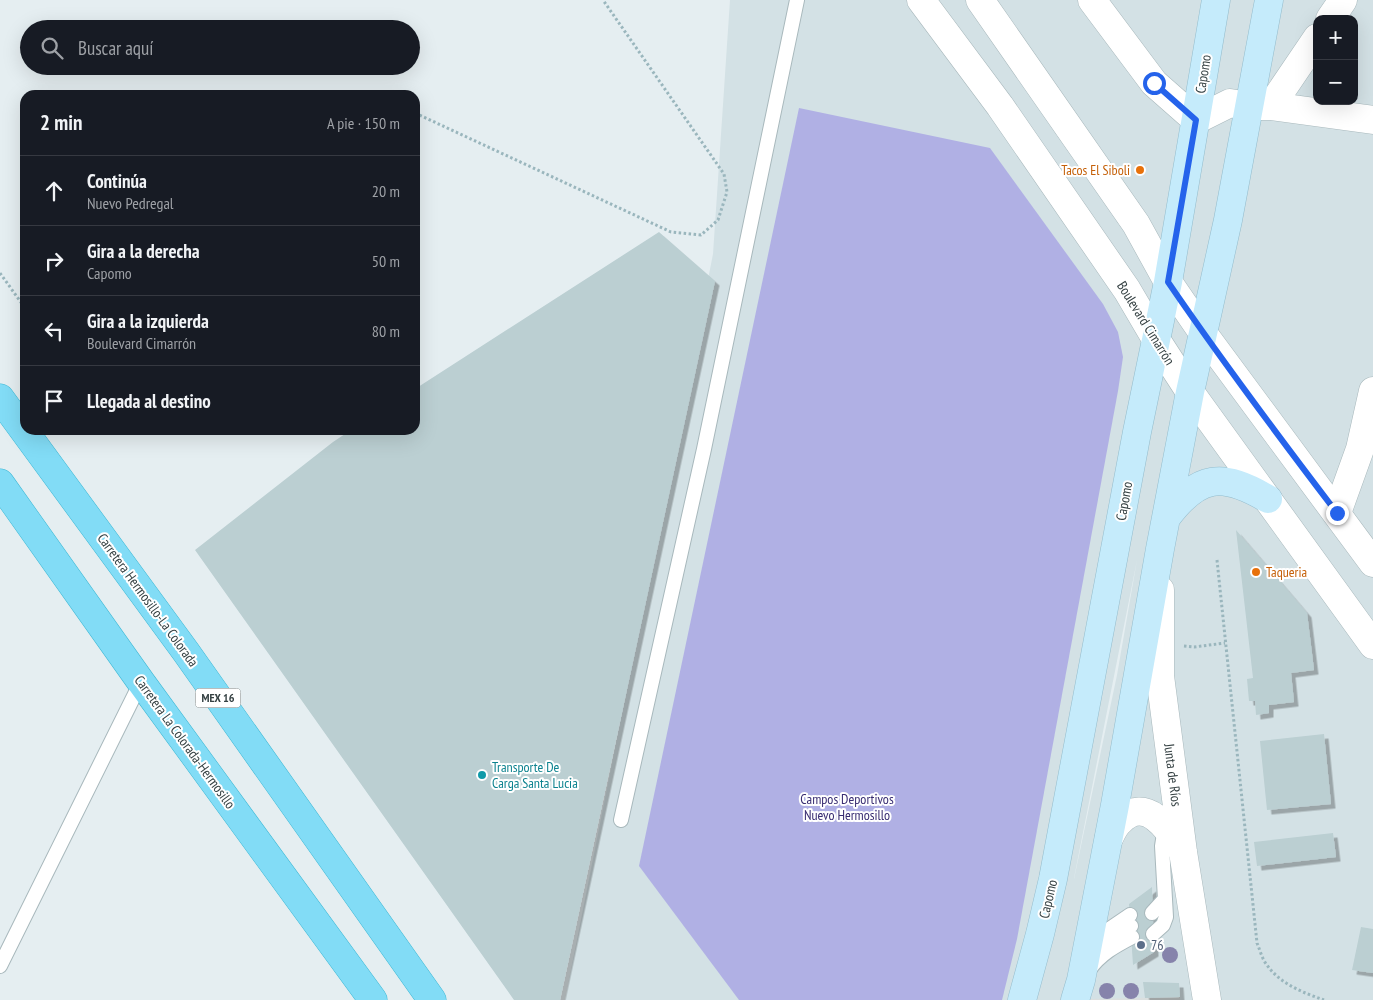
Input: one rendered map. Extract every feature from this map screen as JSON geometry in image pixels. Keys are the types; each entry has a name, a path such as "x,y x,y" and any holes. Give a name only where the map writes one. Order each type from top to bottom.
{"highway":[{"name":"Carretera Hermosillo-La Colorada","path":"0,398 20,425"},
{"name":"Carretera Hermosillo-La Colorada","path":"27,435 186,652 432,1000"},
{"name":"Carretera La Colorada-Hermosillo","path":"0,483 141,682 373,1000"}],"main road":[{"name":"Capomo","path":"1022,1000 1053,879 1137,432 1168,282 1216,0"},
{"path":"1078,995 1109,838 1165,519 1190,392 1228,220 1260,106 1269,0"},
{"path":"1165,519 1179,500 1193,488 1210,482 1239,484 1249,487 1268,499"}],"street":[{"name":"Boulevard Cimarrón","path":"921,0 1011,122 1127,290 1190,392 1373,645"},
{"path":"980,0 1136,224 1168,282 1203,333 1373,563"},
{"path":"1092,0 1154,83 1196,120 1230,102 1373,120"},
{"path":"1333,15 1343,0"},
{"path":"1260,106 1313,43"},
{"path":"1337,513 1366,451 1373,391"},
{"name":"Junta de Ríos","path":"1160,549 1160,676 1183,852 1207,1000"},
{"path":"1109,838 1119,821 1130,813 1141,812 1154,815 1166,826 1183,852"}],"lane":[{"path":"621,820 704,449 797,0"},
{"path":"0,966 141,682"},
{"path":"1156,911 1162,846 1166,826"},
{"path":"1078,995 1103,962 1131,931"},
{"path":"1078,995 1098,946 1106,940 1131,931"},
{"path":"1089,970 1097,959 1131,931"}],"path":[{"path":"420,115 671,232 701,235 718,220 727,192 724,174 603,0"},
{"path":"0,273 20,301"},
{"path":"1217,560 1257,943 1266,965 1285,982 1306,994 1324,1000"},
{"path":"1160,633 1181,646 1194,647 1226,643"}],"shaded area":[{"path":"730,0 1373,0 1373,1000 565,1000 713,254","holes":["1137,560 1117,675 1074,879"]},
{"path":"1180,997 1180,1000 1088,1000 1088,999"}],"green space":[{"name":"Campos Deportivos Nuevo Hermosillo","path":"799,108 990,148 1103,304 1118,332 1123,357 1118,391 1017,939 1002,1000 739,1000 639,866"}],"building":[{"name":"Transporte De Carga Santa Lucia","path":"659,232 715,281 560,1000 514,1000 195,550 344,435 420,435 420,386"},
{"name":"Taqueria","path":"1236,530 1307,613 1314,670 1291,673 1294,702 1269,705 1269,713 1256,715 1255,701 1249,701 1247,679 1253,678"},
{"path":"1324,734 1331,804 1267,810 1260,741"},
{"path":"1333,833 1336,857 1257,866 1254,842"},
{"path":"1152,887 1154,952 1133,965 1129,904"},
{"path":"1361,927 1373,929 1373,973 1352,970"},
{"path":"1143,982 1179,983 1180,997 1145,998"}],"place":[{"name":"Tacos El Siboli","path":"1140,170"},
{"name":"Taqueria","path":"1256,572"},
{"name":"Transporte De Carga Santa Lucia","path":"482,775"},
{"name":"76","path":"1141,945"}],"route":[{"path":"1154,83 1196,120 1168,282 1273,430 1337,513"}]}
